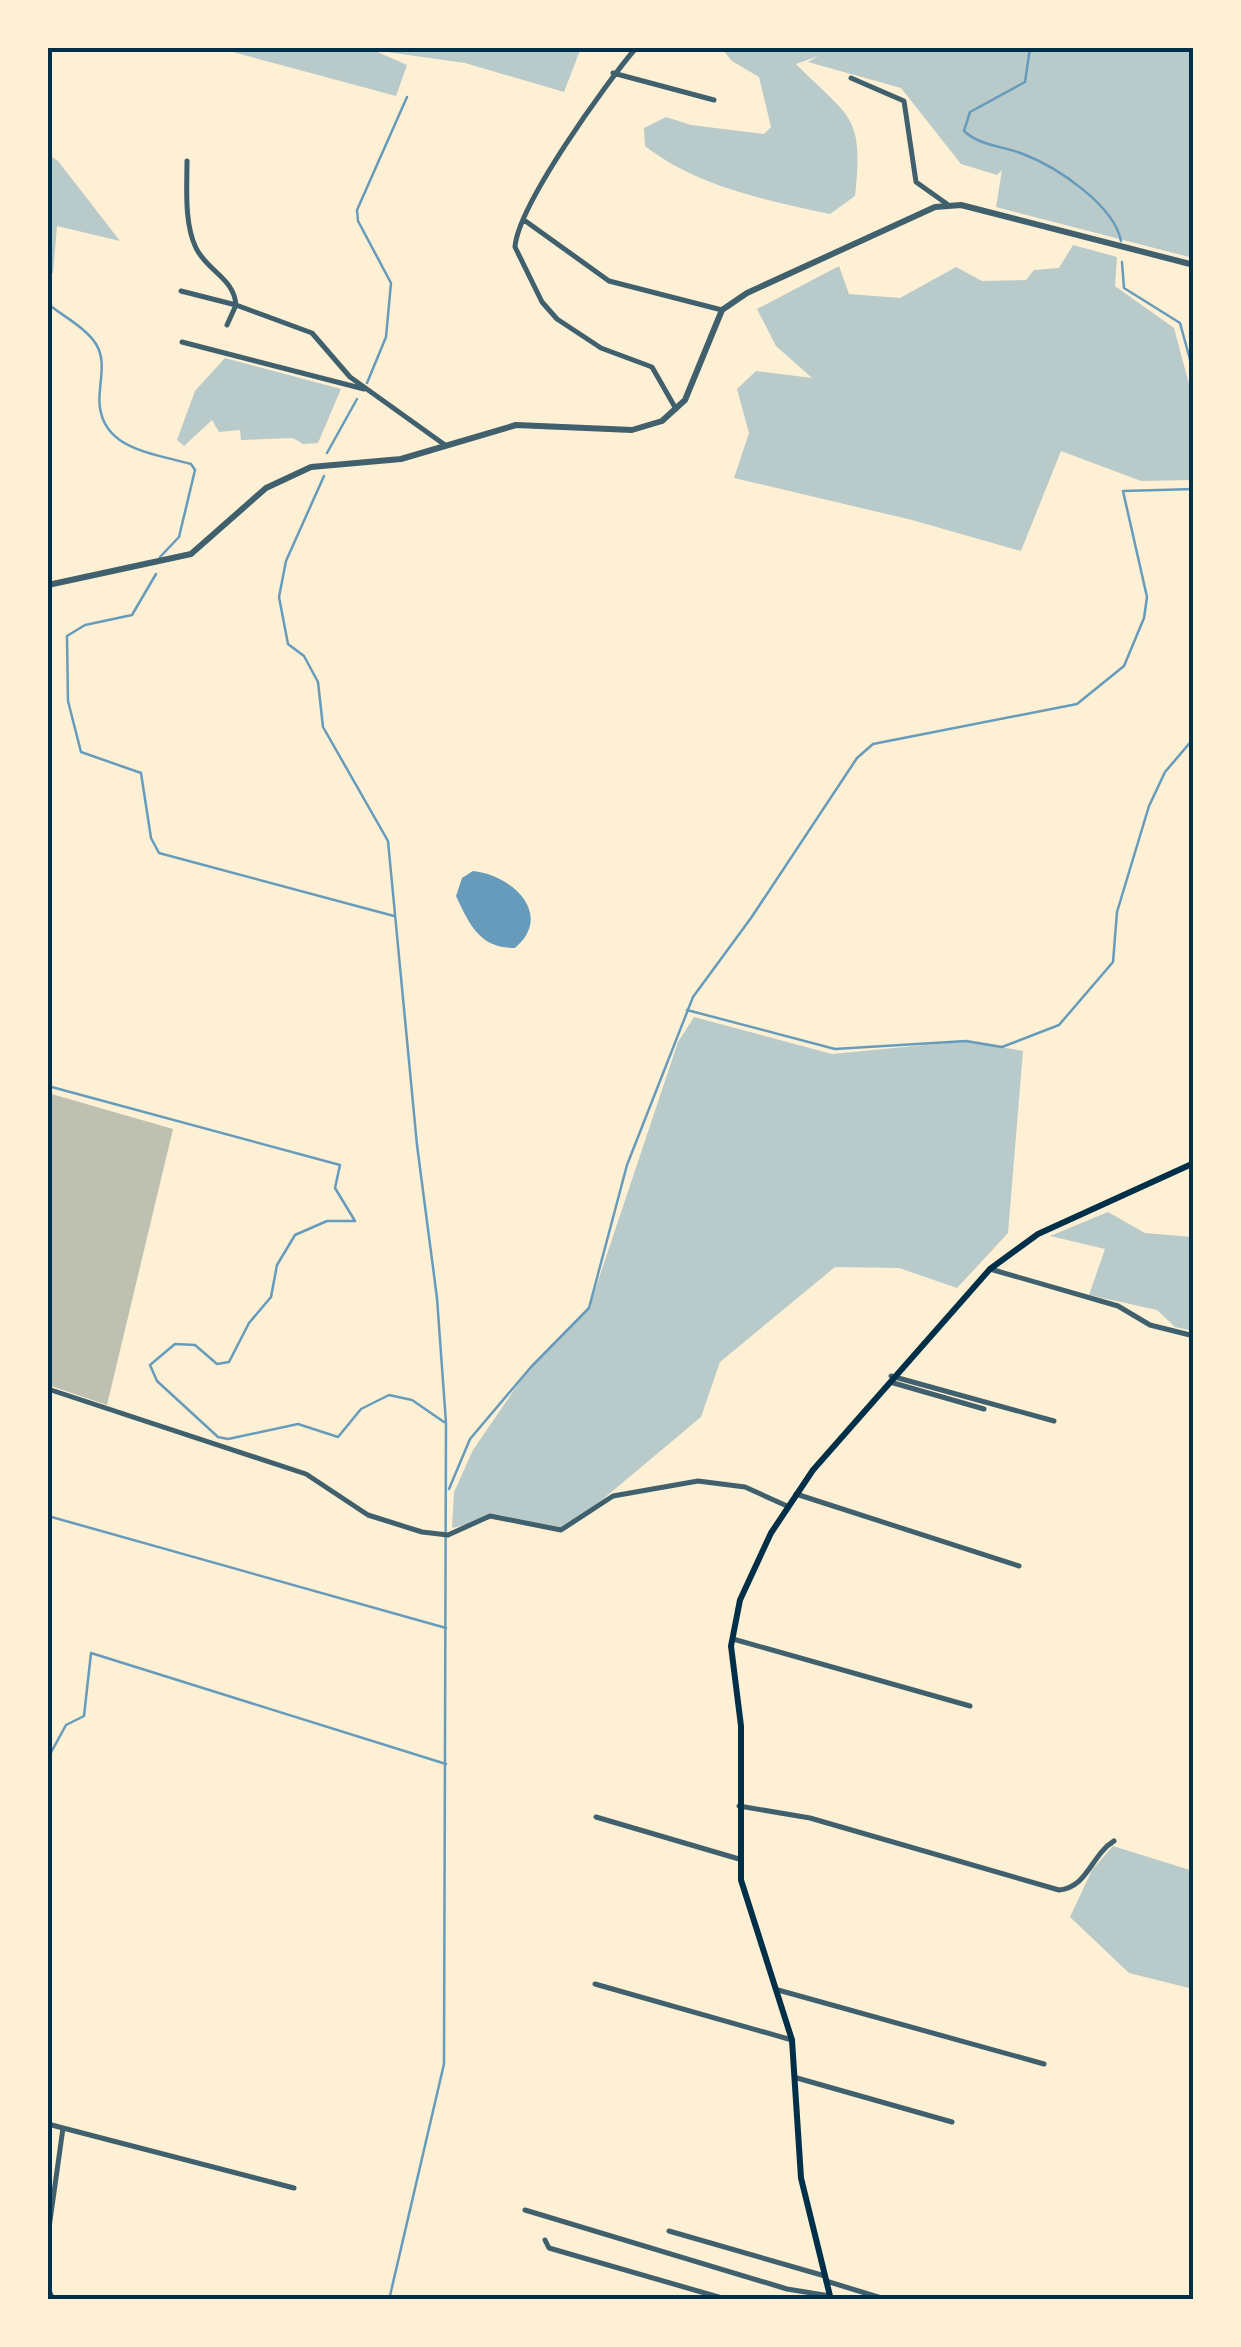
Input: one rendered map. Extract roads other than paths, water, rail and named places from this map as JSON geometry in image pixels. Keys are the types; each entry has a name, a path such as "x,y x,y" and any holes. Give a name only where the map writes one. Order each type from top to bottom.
{"main road":[{"path":"831,2298 802,2178 792,2040 744,1898 738,1859 740,1726 732,1638 746,1583 796,1494 889,1379 990,1268 1038,1234 1194,1163"}],"street":[{"path":"636,48 613,74 522,218 516,254 545,306 594,344 652,367 677,411"},
{"path":"613,74 714,100"},
{"path":"851,78 904,100 916,182 946,204 1194,264"},
{"path":"187,161 187,208 194,245 230,285 236,305 227,325"},
{"path":"48,585 191,554 266,488 311,467 401,459 527,424 632,430 677,411 722,310 754,289 946,204"},
{"path":"522,218 615,284 722,310"},
{"path":"181,292 236,305 312,333 367,390 448,447"},
{"path":"182,342 367,390"},
{"path":"990,1268 1118,1306 1150,1325 1194,1336"},
{"path":"889,1379 984,1408"},
{"path":"889,1379 1054,1421"},
{"path":"48,1389 306,1474 368,1515 438,1535 490,1516 561,1530 608,1498 698,1481 744,1488 787,1506"},
{"path":"796,1494 1019,1566"},
{"path":"732,1638 970,1706"},
{"path":"740,1806 810,1818 1059,1890 1079,1883 1099,1853 1114,1840"},
{"path":"596,1817 738,1859"},
{"path":"595,1984 792,2040"},
{"path":"778,1990 1044,2064"},
{"path":"797,2078 952,2122"},
{"path":"48,2124 294,2188"},
{"path":"48,2235 62,2128"},
{"path":"525,2210 831,2298"},
{"path":"669,2231 888,2300"},
{"path":"545,2240 549,2248 728,2300"},
{"path":"48,2290 54,2300"}],"water":[{"path":"473,871 502,880 524,899 531,923 515,948 485,939 466,917 456,896 462,878"}],"waterway":[{"path":"1030,48 1025,82 970,112 964,131 984,143 1037,160 1067,178 1108,214 1121,241"},
{"path":"367,383 386,337 391,283 358,221 357,210 407,97"},
{"path":"1122,262 1124,288 1180,323 1194,374"},
{"path":"48,304 96,344 101,361 100,409 114,436 141,451 191,464 195,470 179,537 160,557"},
{"path":"327,453 357,399"},
{"path":"324,476 286,561 279,597 288,644 304,656 318,682 323,727 388,841 417,1145 437,1298 446,1423 444,2064 389,2300"},
{"path":"449,1489 470,1439 531,1367 589,1308 627,1165 693,997 751,918 857,758 873,744 1077,704 1124,666 1144,618 1147,597 1123,491 1194,489"},
{"path":"156,574 132,615 85,625 67,636 68,701 81,752 141,773 151,838 159,853 394,916"},
{"path":"687,1010 835,1049 966,1041 1002,1047 1059,1025 1113,962 1117,912 1149,806 1165,772 1194,738"},
{"path":"48,1086 340,1165 335,1188 355,1221 327,1221 295,1235 277,1265 271,1297 249,1323 229,1362 217,1364 195,1345 175,1344 150,1365 157,1381 218,1437 228,1439 298,1424 338,1437 361,1409 389,1395 412,1400 444,1422"},
{"path":"48,1516 446,1628"},
{"path":"48,1758 66,1725 84,1716 91,1653 446,1764"}]}
